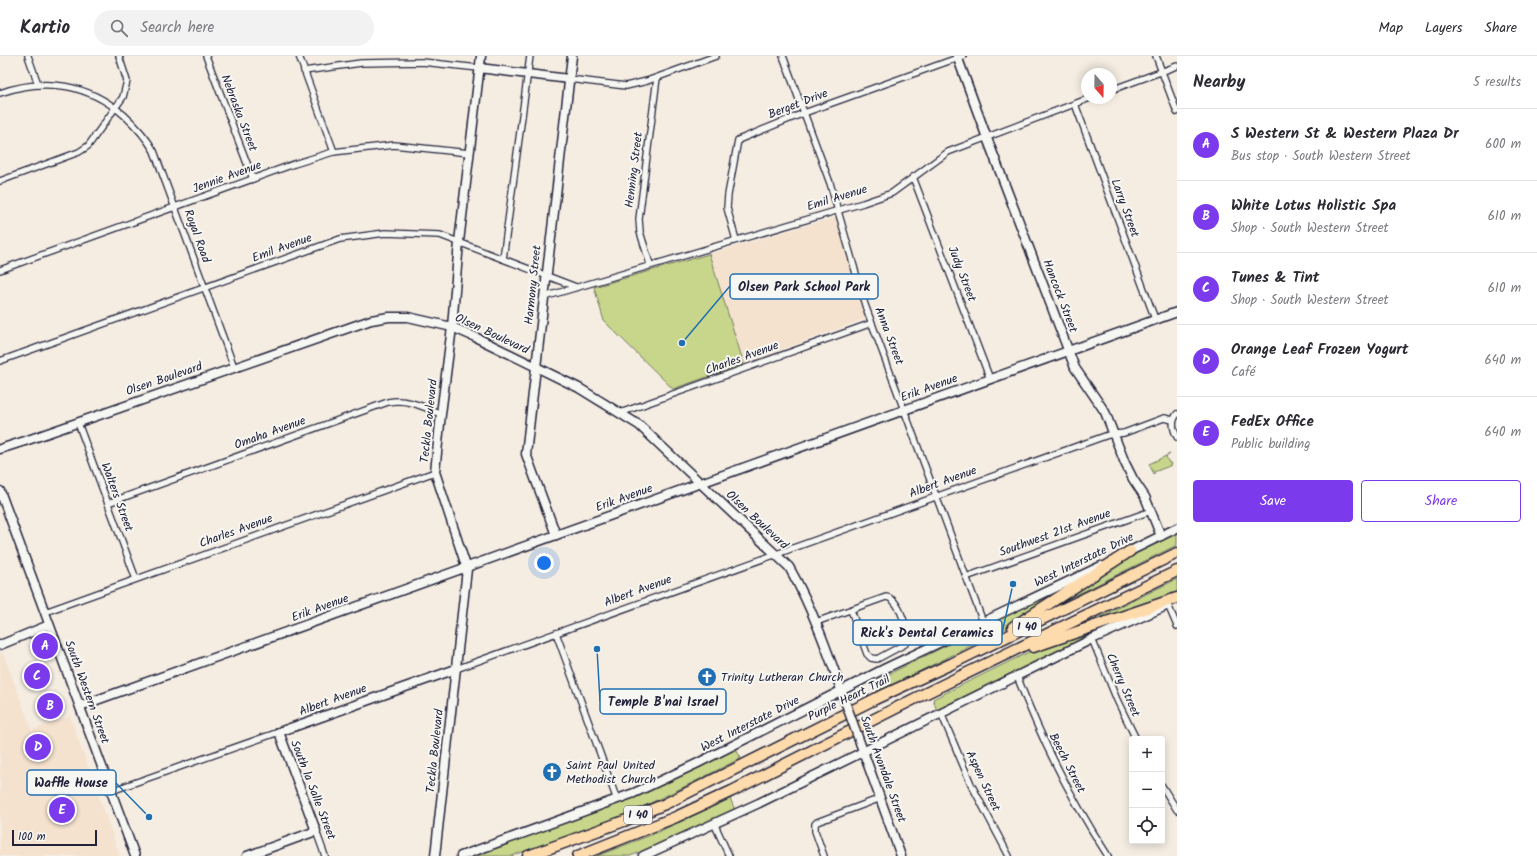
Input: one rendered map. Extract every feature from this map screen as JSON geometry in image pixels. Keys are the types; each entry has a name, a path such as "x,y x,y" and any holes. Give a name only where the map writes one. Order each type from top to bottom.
{"highway":[{"path":"951,664 1022,622 1130,551"},
{"name":"Purple Heart Trail","path":"528,856 624,821 665,804 875,699 951,664 1177,553"},
{"name":"I 40","path":"580,856 676,817 718,797 1177,570"},
{"path":"986,664 1177,598"}],"main road":[{"name":"Teckla Boulevard","path":"435,856 467,568 436,472 441,414 452,327 459,242 481,56"},
{"name":"Harmony Street","path":"556,535 526,454 572,56"},
{"name":"Hancock Street","path":"959,57 987,138 1068,351 1079,376 1105,412 1130,473 1151,511 1161,536"},
{"path":"479,68 569,79"},
{"name":"Erik Avenue","path":"80,706 1177,312"},
{"name":"Olsen Boulevard","path":"0,449 371,320 388,317 408,317 452,327 579,388 639,425 789,566 803,592 816,622 842,691"},
{"name":"South Western Street","path":"0,491 135,856"},
{"name":"West Interstate Drive","path":"461,856 634,793 1177,528"},
{"path":"643,856 759,803 1092,639 1177,602"},
{"path":"0,645 49,625"},
{"name":"Albert Avenue","path":"279,732 456,669"},
{"name":"South Avondale Street","path":"842,691 901,856"},
{"name":"South la Salle Street","path":"279,732 316,831"},
{"path":"246,856 316,831"}],"street":[{"path":"28,56 38,84"},
{"path":"0,181 79,152 88,146 124,97 127,81 119,56"},
{"name":"Nebraska Street","path":"206,56 253,179"},
{"path":"299,56 334,152"},
{"path":"503,259 530,56"},
{"path":"569,79 626,86 657,78 716,56"},
{"name":"Anna Street","path":"783,56 830,183 865,305 983,622"},
{"path":"1156,56 1177,112"},
{"name":"Berget Drive","path":"736,240 727,208 738,140 804,113 959,57"},
{"path":"304,71 361,62 422,62 479,68"},
{"path":"1117,88 1177,66"},
{"name":"Henning Street","path":"650,264 640,232 639,219 657,78"},
{"name":"Royal Road","path":"0,93 38,84 64,86 98,96 116,108 135,124 149,142 156,158 234,368"},
{"name":"Emil Avenue","path":"544,297 650,264 838,210 892,192 948,152 1081,102"},
{"name":"Larry Street","path":"1075,104 1155,319"},
{"name":"Jennie Avenue","path":"0,270 294,164 334,152 394,145 469,153"},
{"name":"Judy Street","path":"913,177 990,379"},
{"name":"Emil Avenue","path":"0,361 340,239 385,233 440,235 576,287"},
{"name":"Charles Avenue","path":"620,414 872,323"},
{"name":"Omaha Avenue","path":"108,503 388,402 398,400 411,402 441,414"},
{"path":"1177,414 1173,420 1173,429 1177,437"},
{"name":"Albert Avenue","path":"456,669 1108,435 1124,433 1164,418 1173,420"},
{"name":"Walters Street","path":"78,423 136,579"},
{"name":"Charles Avenue","path":"45,612 436,472"},
{"name":"Southwest 21st Avenue","path":"966,577 1151,511"},
{"path":"816,622 886,597 892,598 896,602 909,636 907,642 877,659 872,658 867,654 851,610"},
{"path":"1168,605 1177,626"},
{"path":"556,633 617,800"},
{"name":"Cherry Street","path":"1092,639 1117,700 1135,736"},
{"name":"Beech Street","path":"1017,676 1036,726 1054,762 1071,795 1108,856"},
{"name":"Aspen Street","path":"941,713 971,784 1009,856"},
{"name":"Albert Avenue","path":"111,791 279,732"},
{"path":"1165,791 1177,810"},
{"path":"824,856 815,831 815,824 820,820 881,798"},
{"path":"714,823 728,856"},
{"name":"South la Salle Street","path":"316,831 325,856"}],"shaded area":[{"path":"836,217 866,318 744,364 709,254"},
{"path":"3,653 32,730 70,716 120,856 0,856 0,654"}],"green space":[{"path":"709,254 744,364 673,389 604,321 594,287"},
{"path":"1170,454 1166,457 1172,465 1154,472 1154,474 1149,464"},
{"path":"1177,532 1177,545 1056,605 1056,603 1127,556"},
{"path":"1177,579 1177,595 1093,623 1093,620"},
{"path":"1078,580 1011,626 880,691 873,682"},
{"path":"1118,622 937,711 933,699 1039,647"},
{"path":"735,748 741,758 626,815 511,856 471,856 614,805"},
{"path":"730,798 735,810 669,842 630,856 597,856 656,833"}],"place":[{"name":"Olsen Park School Park","path":"682,343"},
{"name":"Rick's Dental Ceramics","path":"1013,584"},
{"name":"S Western St & Western Plaza Dr","path":"45,646"},
{"name":"Temple B'nai Israel","path":"597,649"},
{"name":"Tunes & Tint","path":"37,676"},
{"name":"Trinity Lutheran Church","path":"707,677"},
{"name":"White Lotus Holistic Spa","path":"50,706"},
{"name":"Orange Leaf Frozen Yogurt","path":"38,747"},
{"name":"Saint Paul United Methodist Church","path":"552,772"},
{"name":"FedEx Office","path":"62,810"},
{"name":"Waffle House","path":"149,817"}]}
